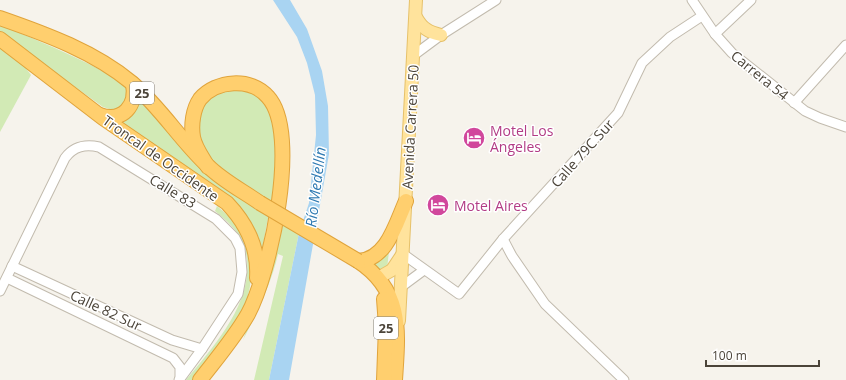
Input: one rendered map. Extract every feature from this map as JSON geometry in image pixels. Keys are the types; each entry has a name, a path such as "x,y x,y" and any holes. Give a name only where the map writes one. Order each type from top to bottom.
{"highway":[{"name":"Troncal de Occidente","path":"0,18 49,37 95,58 133,84 208,167 260,203 358,261 378,278"},
{"name":"Troncal de Occidente","path":"0,40 95,112 218,196 238,215 249,233 255,248 258,266 257,284 249,313"},
{"path":"200,380 249,313 259,288 276,222 280,201 282,168 280,119 268,96 260,90 238,83 226,84 212,90 200,100 192,124 193,138 208,167"},
{"path":"95,112 110,117 125,113 134,100 133,84"},
{"path":"358,261 371,259 383,248 406,201"},
{"name":"25","path":"378,278 393,305 398,330 395,380"},
{"name":"25","path":"378,278 382,290 386,313 384,380"}],"main road":[{"name":"Avenida Carrera 50","path":"398,330 416,0"},
{"path":"416,17 424,29 431,33 441,35"},
{"path":"378,278 392,270 403,254"}],"street":[{"path":"414,55 441,35 478,15 496,0"},
{"name":"Carrera 54","path":"692,0 715,34 732,53 805,111 846,127"},
{"path":"715,34 751,0"},
{"name":"Calle 79C Sur","path":"424,270 459,294 503,239 618,113 642,63 670,37 702,16"},
{"path":"794,103 846,45"},
{"name":"Calle 83","path":"12,266 65,158 73,150 86,145 99,148 216,219 235,238 240,248 242,272 238,294 202,349 180,379"},
{"path":"503,239 512,256 545,304 624,380"},
{"path":"401,287 424,270 403,254"},
{"path":"0,291 12,266"},
{"name":"Calle 82 Sur","path":"12,266 172,340 202,349"},
{"name":"Calle 82 Sur","path":"7,278 173,358 180,367 180,379"}],"green space":[{"path":"0,25 70,55 109,75 122,84 128,91 127,100 116,111 103,107 0,33"},
{"path":"0,45 19,59 31,75 0,132"},
{"path":"238,87 261,96 272,111 276,134 275,181 260,261 259,238 249,219 235,203 217,187 118,121 139,95 185,150 263,197 221,168 203,149 198,139 198,124 203,108 209,97 217,92"},
{"path":"217,206 240,229 246,242 250,259 251,277 249,293 236,324 226,338 194,380 186,380 210,351 232,318 246,283 247,264 244,245 236,230 215,211"},
{"path":"279,221 299,233 269,380 254,380 283,256 278,254 268,287 243,340 259,294"},
{"path":"390,243 387,269 382,272 373,264"}],"water":[{"name":"Río Medellín","path":"273,0 290,0 307,29 322,71 328,106 329,154 289,380 269,380 299,233 309,203 316,135 315,95 307,63 297,37"}],"place":[{"name":"Motel Los Ángeles","path":"474,138"},
{"name":"Motel Aires","path":"438,205"}]}
